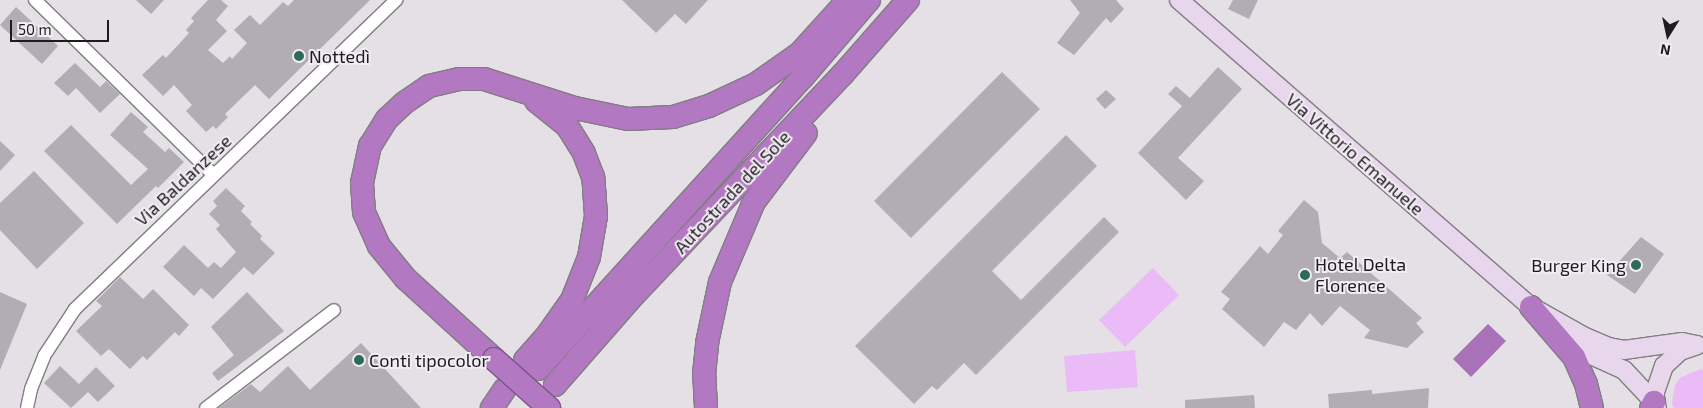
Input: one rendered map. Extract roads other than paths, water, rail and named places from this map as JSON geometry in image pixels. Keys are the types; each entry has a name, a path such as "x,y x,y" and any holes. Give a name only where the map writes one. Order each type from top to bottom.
{"highway":[{"path":"548,408 406,279 379,246 364,212 362,183 370,146 387,119 404,103 429,86 459,79 484,79 575,108 628,119 673,117 709,106 756,84 800,53 848,0"},
{"name":"Autostrada del Sole","path":"521,90 550,110 566,126 584,153 593,177 596,216 589,256 572,300 545,338 532,364 803,77 869,0"},
{"name":"Autostrada del Sole","path":"555,385 633,296 843,74 908,0"},
{"path":"706,408 704,374 712,309 740,228 754,202 806,133 843,74"},
{"path":"1531,307 1574,357 1586,384 1592,408"}],"main road":[{"name":"Via Vittorio Emanuele","path":"1180,0 1580,350 1624,370 1654,406"},
{"name":"Via Vittorio Emanuele","path":"1531,307 1594,342 1609,347 1624,350 1682,342 1699,346"},
{"path":"1654,406 1658,382 1664,366 1680,350 1699,346"}],"street":[{"path":"35,0 214,175"},
{"name":"Via Baldanzese","path":"27,408 31,389 44,356 75,308 396,0"},
{"path":"206,408 334,310"}],"place":[{"name":"Nottedì","path":"299,56"},
{"name":"Burger King","path":"1636,265"},
{"name":"Hotel Delta Florence","path":"1305,275"},
{"name":"Conti tipocolor","path":"359,360"}]}
